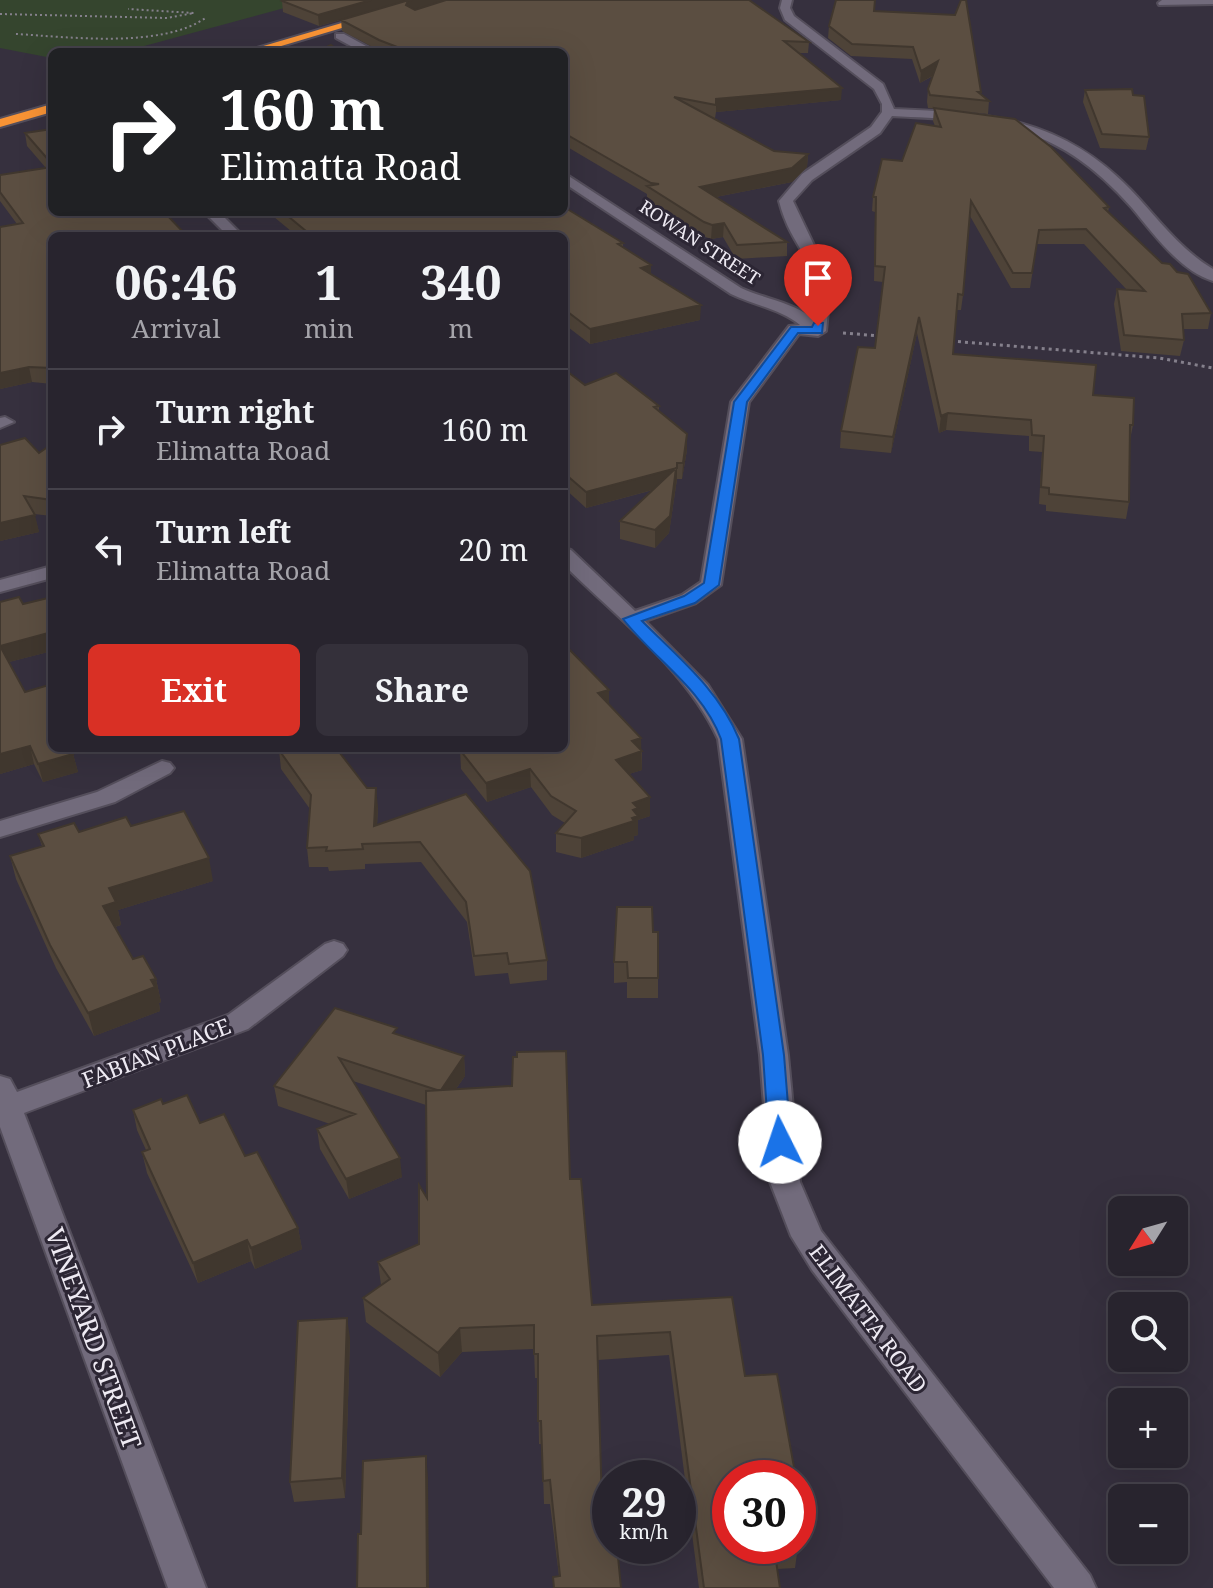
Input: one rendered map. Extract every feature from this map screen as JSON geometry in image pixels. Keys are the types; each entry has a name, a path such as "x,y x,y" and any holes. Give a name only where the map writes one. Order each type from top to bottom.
{"highway":[{"path":"300,48 436,4"},
{"path":"265,48 436,4"},
{"path":"0,123 48,109"},
{"path":"0,136 48,122"}],"street":[{"path":"784,0 789,18 879,87 888,112"},
{"path":"1163,3 1213,1"},
{"path":"340,36 363,48"},
{"path":"888,112 1004,119 1045,132 1092,160 1187,260 1213,276"},
{"path":"631,619 689,599 711,585 740,402 795,329 818,331 824,285 786,201 807,177 876,130 888,112"},
{"name":"ROWAN STREET","path":"568,180 736,291 761,303 793,311 818,331"},
{"path":"215,216 232,232"},
{"name":"ELIMATTA ROAD","path":"568,558 705,693 722,718 730,739 774,1055 785,1182 794,1208 823,1261 1077,1588"},
{"path":"0,586 48,573"},
{"path":"0,829 106,797 162,768"},
{"name":"FABIAN PLACE","path":"4,1097 238,1022 334,950"},
{"name":"VINEYARD STREET","path":"4,1097 187,1588"}],"path":[{"path":"0,14 167,18 194,13 128,9"},
{"path":"16,34 158,35 202,24 207,17"},
{"path":"818,331 896,337"},
{"path":"942,341 1159,358 1213,368"}],"green space":[{"path":"0,0 314,0 137,48 48,48 48,57 0,48"}],"building":[{"path":"284,0 371,0 318,15"},
{"path":"409,0 412,0 406,5 415,10 446,0 749,0 809,42 784,41 842,88 716,99 716,105 674,97 774,151 808,154 792,168 700,187 787,242 737,245 724,223 712,225 704,222 647,186 659,184 651,183 568,135 568,48 400,48 341,20"},
{"path":"836,0 875,0 874,11 955,15 961,0 966,0 981,92 978,92 989,101 930,95 928,89 938,61 921,71 913,47 852,44 829,26"},
{"path":"1132,89 1133,95 1144,96 1149,137 1102,134 1085,90"},
{"path":"934,108 1015,119 1051,147 1109,207 1104,208 1162,263 1170,264 1177,272 1188,274 1211,313 1182,314 1184,340 1124,335 1117,289 1145,291 1086,229 1039,230 1032,273 1013,273 971,201 963,295 958,294 953,354 1096,365 1093,395 1134,398 1133,425 1130,425 1129,502 1049,494 1049,488 1041,487 1044,436 1032,435 1031,420 948,413 941,416 919,317 893,437 841,431 858,347 875,348 885,267 875,266 876,197 873,197 882,159 902,161 916,123 941,127"},
{"path":"48,130 48,159 25,133"},
{"path":"48,168 48,216 168,216 183,232 48,232 48,368 29,367 0,373 0,227 23,223 0,192 0,175"},
{"path":"568,209 623,243 618,244 651,265 641,268 701,305 590,329 568,312 568,232 307,232 288,216 568,216"},
{"path":"568,372 585,385 616,373 659,406 654,407 687,434 683,463 677,463 677,468 586,492 568,476"},
{"path":"25,438 39,453 48,447 48,499 24,496 35,515 0,523 0,445"},
{"path":"676,468 670,516 655,530 620,521"},
{"path":"19,597 23,604 48,598 48,633 0,646 0,602"},
{"path":"0,646 25,692 48,685 48,752 73,754 38,764 30,746 0,754"},
{"path":"568,648 609,690 598,693 641,738 632,741 642,751 616,760 650,797 633,803 638,808 633,810 638,816 632,818 634,821 581,838 556,833 576,811 551,796 530,769 486,783 462,752 568,752"},
{"path":"280,752 339,752 367,788 376,788 374,826 466,794 530,871 547,960 509,964 507,953 474,956 466,902 420,842 362,844 363,849 326,851 327,847 307,848 311,795"},
{"path":"184,811 209,858 109,888 116,902 103,906 133,959 143,956 156,979 151,980 155,987 88,1013 50,945 10,856 44,846 38,834 74,823 79,832 126,817 131,826"},
{"path":"617,907 652,907 653,932 658,932 658,978 628,978 627,962 614,962"},
{"path":"335,1008 397,1028 393,1033 464,1056 441,1090 339,1058 400,1158 346,1179 317,1129 355,1114 274,1086"},
{"path":"566,1051 570,1179 581,1179 592,1305 732,1297 745,1376 777,1374 793,1460 712,1460 712,1564 776,1564 780,1588 704,1588 696,1528 696,1460 687,1460 670,1332 597,1336 601,1460 592,1460 592,1564 619,1564 621,1588 554,1588 553,1577 560,1576 550,1480 543,1481 534,1325 460,1328 438,1353 363,1298 390,1279 378,1262 419,1244 419,1185 427,1198 426,1091 512,1086 513,1057 517,1057 517,1052"},
{"path":"187,1095 200,1123 224,1114 245,1156 257,1152 298,1228 251,1248 247,1240 193,1263 142,1152 150,1149 133,1110 161,1099 163,1104"},
{"path":"347,1318 342,1478 290,1482 298,1321"},
{"path":"426,1456 427,1588 357,1588 363,1461"}],"route":[{"path":"780,1142 774,1055 730,739 722,718 705,693 631,619 689,599 711,585 715,577 740,402 795,329 818,331 818,326"}]}
